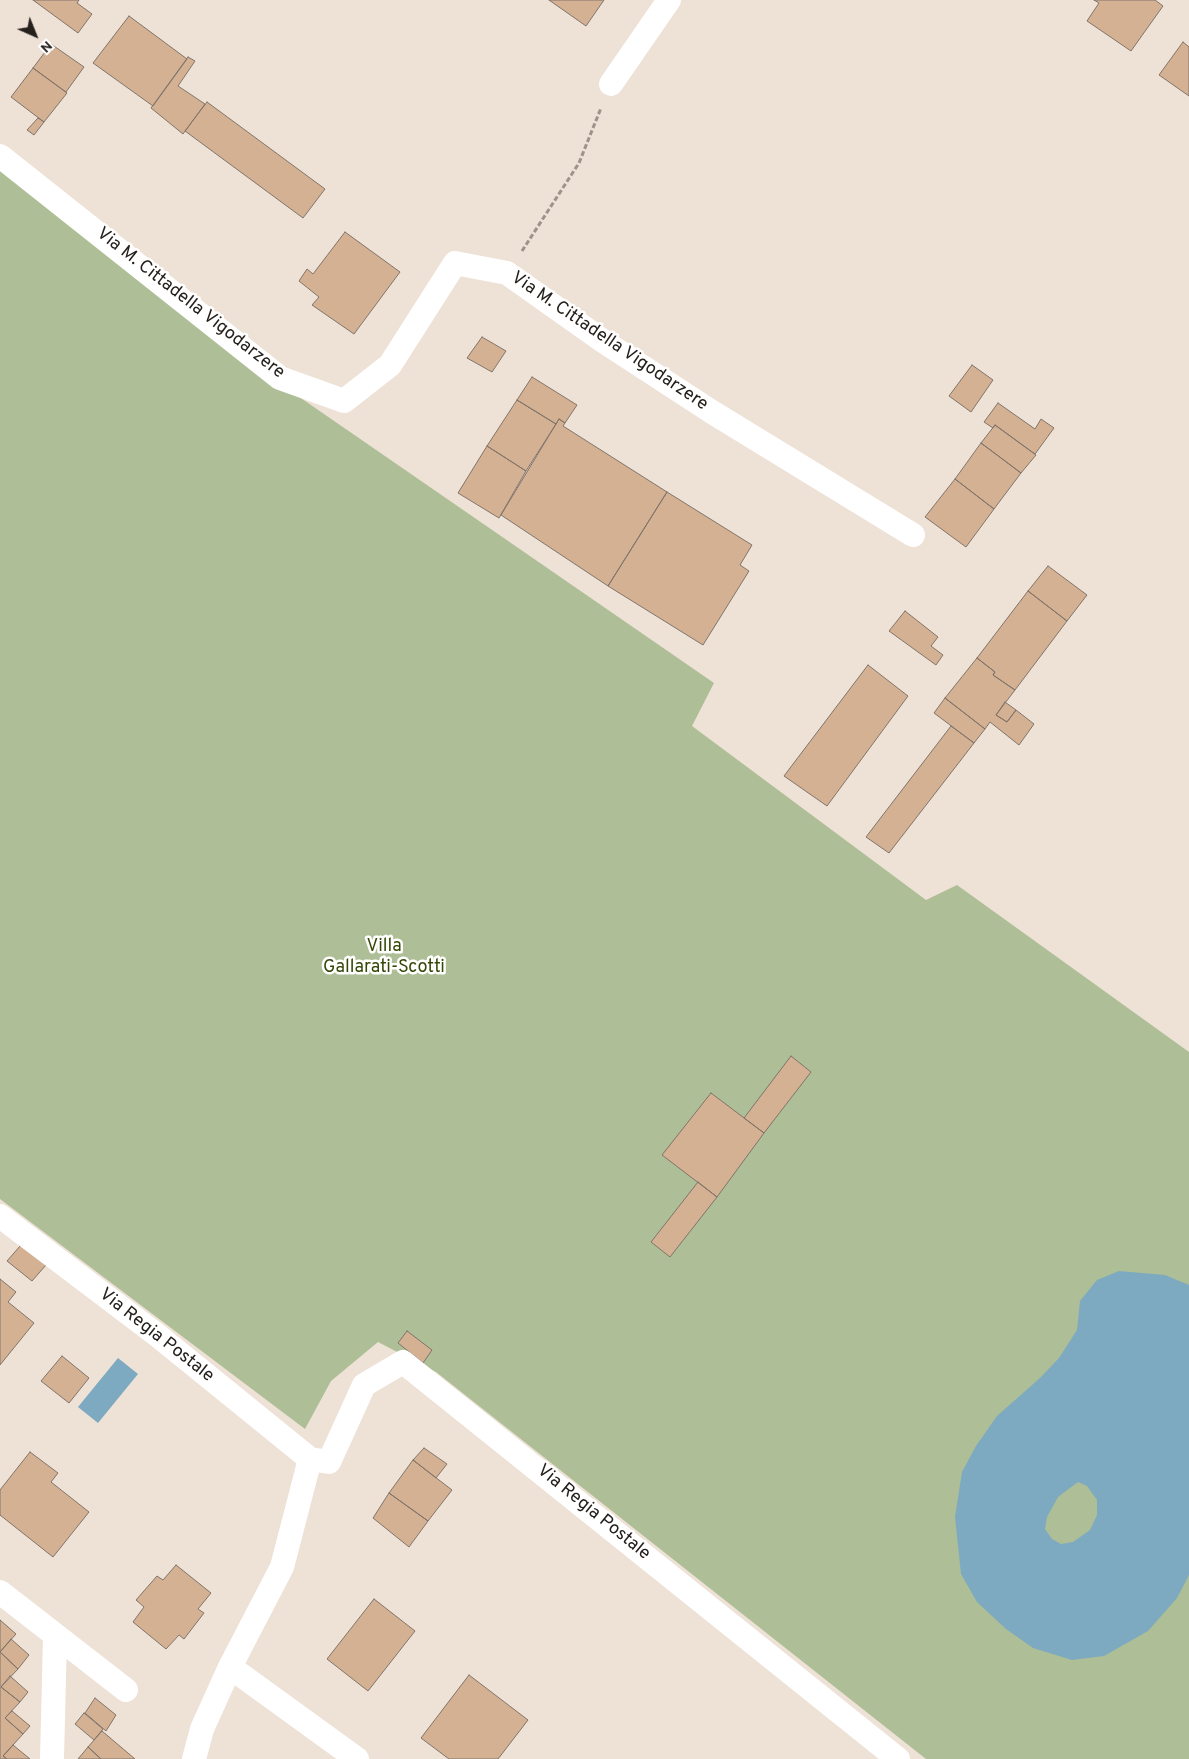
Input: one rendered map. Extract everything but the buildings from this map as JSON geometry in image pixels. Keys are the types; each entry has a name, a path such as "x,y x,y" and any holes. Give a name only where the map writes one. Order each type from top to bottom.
{"street":[{"path":"611,84 669,0"},
{"name":"Via M. Cittadella Vigodarzere","path":"0,156 280,378 344,401 390,365 455,263 507,272 603,341 712,412 913,535"},
{"name":"Via Regia Postale","path":"0,1216 157,1336 310,1459 329,1462 364,1385 403,1362 898,1759"},
{"path":"194,1759 202,1729 230,1667 282,1567 310,1459"},
{"path":"0,1592 55,1637 126,1690"},
{"path":"52,1759 55,1637"},
{"path":"230,1667 357,1759"}],"path":[{"path":"507,272 579,163 611,84"}],"green space":[{"name":"Villa Gallarati-Scotti","path":"0,169 295,394 714,683 692,726 926,900 957,885 1189,1052 1189,1759 926,1759 436,1372 378,1342 331,1381 305,1429 0,1199"}],"water":[{"path":"1119,1271 1165,1275 1189,1285 1189,1575 1177,1598 1148,1631 1104,1656 1072,1660 1033,1648 1006,1629 977,1602 961,1574 955,1517 962,1472 976,1446 997,1416 1040,1378 1059,1358 1077,1330 1080,1301 1097,1280","holes":["1078,1482 1087,1486 1097,1500 1097,1515 1090,1530 1073,1542 1061,1544 1052,1539 1045,1529 1047,1517 1058,1497"]},
{"path":"118,1358 138,1374 98,1423 78,1407"}]}
